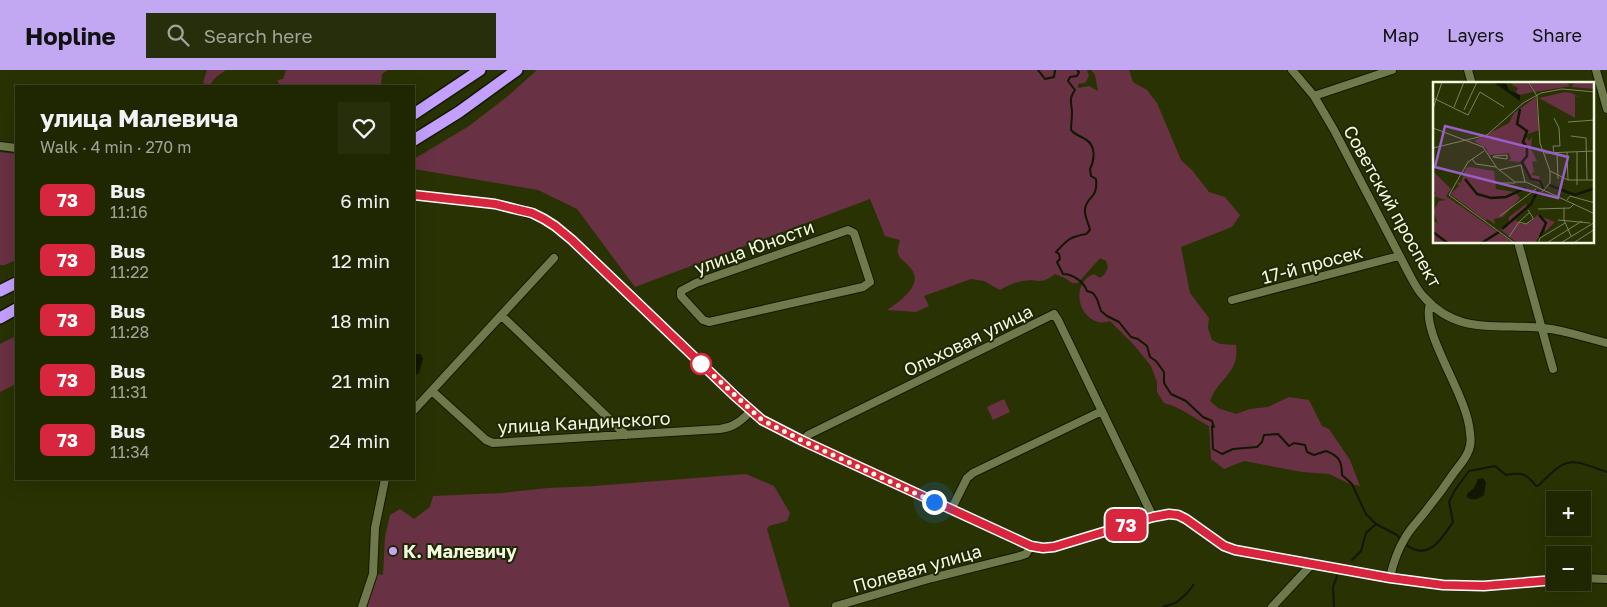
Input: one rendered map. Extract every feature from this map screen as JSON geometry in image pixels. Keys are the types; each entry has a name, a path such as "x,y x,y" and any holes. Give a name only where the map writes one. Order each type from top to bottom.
{"highway":[{"path":"415,113 480,70"},
{"path":"415,139 459,112 517,70"},
{"path":"0,291 15,284"},
{"path":"0,318 15,310"}],"street":[{"name":"Советский проспект","path":"1292,70 1314,96 1334,130 1399,256 1417,288 1430,304 1465,324 1542,328 1607,343"},
{"path":"1314,96 1392,70"},
{"path":"1596,70 1607,109"},
{"path":"0,146 15,148"},
{"path":"415,195 495,204 532,213 555,226 762,420 803,441 1031,546 1043,548 1059,546 1153,517 1169,514 1178,515 1186,519 1219,543 1235,550 1390,578 1460,586 1546,581"},
{"name":"улица Юности","path":"851,231 854,233 870,282 863,287 831,294 709,322 703,320 682,299 680,294 681,291 696,283 843,232 851,231"},
{"path":"1519,244 1553,369"},
{"name":"17-й просек","path":"1232,300 1399,256"},
{"path":"415,409 554,258"},
{"path":"1390,578 1399,548 1461,463 1468,451 1470,442 1466,409 1429,322 1428,310 1430,304"},
{"name":"Ольховая улица","path":"803,441 808,435 1054,314 1153,517"},
{"path":"502,316 626,435"},
{"name":"улица Кандинского","path":"432,391 486,440 493,443 730,427 740,423 751,411"},
{"path":"951,510 969,475 1102,411"},
{"path":"362,607 374,567 375,528 385,480"},
{"name":"Полевая улица","path":"836,606 942,575 1020,556 1026,554 1031,546"},
{"path":"1272,607 1312,564"},
{"path":"1591,578 1607,579"}],"shaded area":[{"path":"207,70 226,70 216,77 210,85 205,85 203,82"},
{"path":"286,70 388,70 382,74 381,85 280,85 277,80 283,79"},
{"path":"537,70 1087,70 1089,76 1085,83 1078,84 1078,88 1089,86 1098,91 1095,75 1091,70 1129,70 1133,82 1147,90 1157,103 1181,160 1192,170 1209,192 1225,197 1240,215 1232,227 1181,247 1190,293 1209,318 1208,328 1212,340 1220,344 1236,345 1235,362 1232,369 1218,386 1210,401 1218,408 1236,414 1250,409 1268,407 1289,397 1309,400 1322,426 1329,429 1350,460 1360,486 1348,483 1329,474 1302,472 1244,461 1224,469 1211,459 1209,426 1181,410 1164,403 1157,392 1157,382 1151,366 1134,345 1110,321 1098,322 1085,313 1081,306 1080,291 1082,284 1094,274 1100,278 1105,274 1108,267 1106,261 1100,258 1078,283 1072,283 1055,274 1046,280 1022,281 1000,290 984,281 971,279 924,296 929,306 916,312 887,310 908,293 912,288 915,276 909,266 900,258 898,247 900,240 885,236 870,199 635,287 577,209 538,190 415,169 415,158 469,126 508,96"},
{"path":"0,152 15,154 15,260 0,265"},
{"path":"15,336 15,384 0,392 0,344"},
{"path":"415,354 421,354 423,359 419,373 415,375"},
{"path":"1004,399 1010,412 993,420 987,407"},
{"path":"746,474 774,486 790,513 787,521 769,526 767,529 790,607 366,607 378,574 383,575 385,537 390,515 400,509 414,519 430,507 433,496 502,493"},
{"path":"1483,478 1486,482 1484,495 1474,500 1469,499 1467,494 1474,488 1478,479"}],"waterway":[{"path":"1038,70 1045,79 1054,77 1055,70"},
{"path":"1077,70 1079,72 1077,76 1070,77 1068,81 1075,90 1071,99 1071,130 1089,142 1093,148 1094,157 1090,169 1091,176 1096,179 1096,186 1094,194 1088,201 1085,209 1090,230 1086,234 1070,239 1056,252 1059,254 1060,259 1057,262 1063,274 1071,275 1081,282 1087,291 1093,293 1101,311 1119,322 1131,337 1138,339 1147,346 1150,357 1156,361 1164,372 1164,383 1171,394 1186,401 1203,417 1212,421 1214,427 1212,426 1213,449 1222,454 1233,449 1257,447 1262,442 1264,435 1278,434 1289,446 1294,443 1305,445 1307,452 1314,455 1326,451 1339,460 1342,475 1352,484 1366,514 1376,524 1397,535 1400,539"},
{"path":"1405,544 1421,551 1427,550 1439,542 1453,522 1449,502 1469,471 1495,466 1506,475 1523,474 1536,486 1557,468 1570,462 1585,464 1607,472"},
{"path":"1352,560 1361,551 1366,533 1376,524"},
{"path":"1334,607 1333,587 1337,576"},
{"path":"1163,607 1177,602 1193,585"}],"bus line":[{"name":"73","path":"415,195 495,204 532,213 544,219 572,240 762,420 832,455 1022,543 1043,548 1054,547 1162,514 1169,514 1178,515 1186,519 1214,540 1235,550 1390,578 1460,586 1546,581"}],"place":[{"name":"К. Малевичу","path":"393,551"}],"route":[{"path":"701,364 762,420 934,502"}]}
